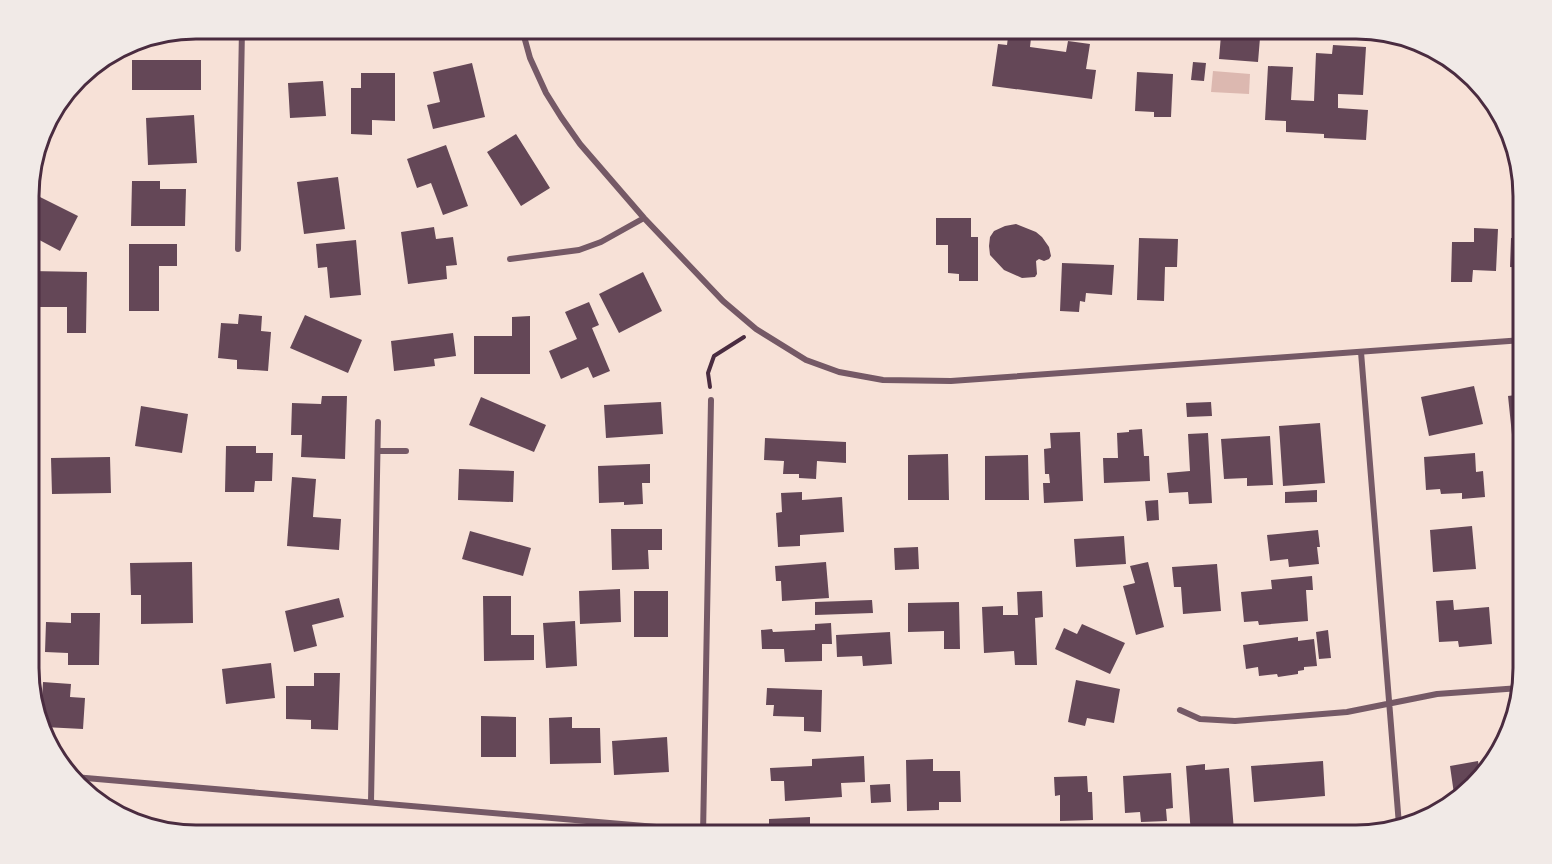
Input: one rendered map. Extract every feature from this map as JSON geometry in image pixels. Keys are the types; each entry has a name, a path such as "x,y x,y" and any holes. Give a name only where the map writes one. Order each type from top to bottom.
{"street":[{"path":"238,249 242,39"},
{"path":"524,39 537,74 561,117 580,144 644,218 723,301 756,329 806,360 839,372 883,380 951,381 1513,341"},
{"path":"510,259 579,250 601,242 644,218"},
{"path":"1360,352 1399,819"},
{"path":"702,825 711,400"},
{"path":"371,802 378,422"},
{"path":"378,451 406,451"},
{"path":"1180,710 1200,719 1235,721 1347,712 1437,694 1512,689"},
{"path":"85,778 617,825"}],"path":[{"path":"708,373 714,357 756,329"}],"shaded area":[{"path":"1213,71 1250,74 1249,94 1211,92"}],"building":[{"path":"1008,39 1031,39 1030,47 1066,52 1068,41 1090,44 1086,69 1096,70 1092,99 992,86 998,44 1007,45"},
{"path":"1221,39 1260,39 1258,62 1219,59"},
{"path":"1333,45 1366,47 1363,95 1338,94 1338,108 1368,110 1366,140 1324,138 1324,134 1286,132 1286,121 1265,120 1268,66 1293,67 1291,100 1314,101 1316,53 1332,54"},
{"path":"132,60 201,60 201,90 132,90"},
{"path":"1193,62 1206,63 1204,81 1191,80"},
{"path":"472,63 485,117 433,129 427,105 440,102 433,72"},
{"path":"1137,72 1173,74 1171,117 1154,117 1154,112 1135,111"},
{"path":"361,73 395,73 395,121 372,120 372,135 351,134 351,88 361,88"},
{"path":"323,81 326,116 290,118 288,83"},
{"path":"194,115 197,163 148,165 146,118"},
{"path":"516,134 550,188 521,206 487,152"},
{"path":"446,145 468,206 443,215 431,183 417,188 407,159"},
{"path":"338,177 345,229 304,234 297,182"},
{"path":"132,181 160,181 160,189 186,189 185,226 131,226"},
{"path":"39,196 78,216 60,251 39,240"},
{"path":"936,218 971,218 971,237 978,237 978,281 959,281 959,274 948,273 948,245 936,245"},
{"path":"1016,224 1036,232 1049,247 1051,256 1049,259 1036,261 1037,274 1035,277 1022,278 1004,270 990,255 990,237 994,231"},
{"path":"434,227 436,239 453,237 457,265 446,266 447,279 408,284 401,232"},
{"path":"1474,228 1498,229 1496,271 1473,270 1472,282 1451,282 1452,242 1474,242"},
{"path":"1139,238 1178,239 1177,267 1165,267 1164,301 1137,300"},
{"path":"1511,238 1513,238 1513,267 1510,267"},
{"path":"356,240 361,295 330,298 327,267 318,268 316,244"},
{"path":"129,244 177,244 177,266 159,266 159,311 129,311"},
{"path":"1062,263 1114,265 1112,295 1086,293 1085,302 1080,301 1079,312 1060,311"},
{"path":"39,271 87,272 86,333 67,333 67,307 40,307 39,317"},
{"path":"643,272 662,311 619,333 599,294"},
{"path":"589,302 599,325 592,328 610,371 593,378 588,367 561,379 549,351 577,339 565,312"},
{"path":"239,314 262,316 261,331 271,332 268,371 237,369 237,360 218,358 221,323 238,324"},
{"path":"305,315 362,340 348,373 290,348"},
{"path":"530,316 530,374 474,374 474,336 512,336 512,317"},
{"path":"453,333 456,356 434,359 435,366 394,371 391,341"},
{"path":"1474,386 1483,424 1429,436 1421,397"},
{"path":"1513,395 1513,444 1508,396"},
{"path":"322,396 347,396 345,459 301,457 302,435 291,435 292,403 321,404"},
{"path":"481,397 546,425 534,452 469,425"},
{"path":"661,402 663,434 606,438 604,405"},
{"path":"1211,402 1212,416 1187,417 1186,403"},
{"path":"141,406 188,414 182,453 135,446"},
{"path":"1320,423 1325,483 1283,486 1279,426"},
{"path":"1142,429 1144,456 1149,456 1150,481 1104,483 1103,458 1118,458 1117,433"},
{"path":"1080,432 1083,501 1044,503 1043,483 1050,483 1049,474 1045,474 1044,449 1051,448 1050,433"},
{"path":"1208,433 1212,503 1189,504 1188,492 1169,493 1167,473 1190,471 1188,434"},
{"path":"1270,436 1273,485 1247,486 1247,478 1224,479 1221,439"},
{"path":"765,438 846,442 846,463 817,461 816,479 799,478 799,474 783,474 784,461 764,460"},
{"path":"226,446 256,446 256,453 273,453 272,481 255,481 254,492 225,492"},
{"path":"1475,453 1476,472 1483,471 1485,497 1462,499 1462,493 1441,494 1440,489 1426,490 1424,457"},
{"path":"948,454 949,500 908,500 908,455"},
{"path":"1028,455 1029,500 985,500 985,456"},
{"path":"110,457 111,493 52,494 51,458"},
{"path":"650,464 650,483 642,483 643,504 599,503 598,466"},
{"path":"459,469 514,471 513,502 458,500"},
{"path":"292,477 316,479 313,517 341,519 339,550 287,546"},
{"path":"1317,490 1317,502 1285,503 1285,492"},
{"path":"802,492 802,500 842,497 844,532 800,535 800,546 778,547 776,513 782,512 781,493"},
{"path":"1158,500 1159,520 1147,521 1145,501"},
{"path":"1472,526 1476,569 1433,572 1430,530"},
{"path":"611,529 662,529 662,550 648,550 649,569 612,570"},
{"path":"1318,530 1319,564 1289,567 1288,559 1270,561 1267,535"},
{"path":"470,531 531,548 523,576 462,559"},
{"path":"1124,536 1126,564 1076,567 1074,539"},
{"path":"918,547 919,569 895,570 894,548"},
{"path":"192,562 193,623 141,624 141,595 131,595 130,563"},
{"path":"826,562 829,598 782,601 781,581 776,581 775,566"},
{"path":"1148,562 1164,627 1136,635 1123,586 1135,583 1130,566"},
{"path":"1217,564 1221,611 1183,614 1181,587 1174,587 1172,567"},
{"path":"1312,576 1313,590 1306,590 1308,621 1259,625 1258,621 1244,622 1241,592 1272,589 1271,580"},
{"path":"620,589 621,622 580,624 579,591"},
{"path":"634,591 668,591 668,637 634,637"},
{"path":"1042,591 1043,617 1035,618 1037,665 1015,665 1014,651 984,653 982,607 1003,606 1003,615 1018,615 1017,592"},
{"path":"483,596 511,596 511,635 534,635 534,660 484,661"},
{"path":"339,598 344,617 312,625 317,646 294,652 285,611"},
{"path":"872,600 873,613 815,615 815,602"},
{"path":"1453,600 1454,610 1489,607 1492,644 1459,647 1458,641 1439,642 1436,601"},
{"path":"959,602 960,649 944,649 944,631 908,632 908,603"},
{"path":"71,613 100,613 99,665 68,665 68,653 45,652 46,622 71,623"},
{"path":"575,621 577,666 546,668 543,623"},
{"path":"831,623 832,644 822,644 822,661 785,662 784,649 762,649 761,630 772,629 773,632 815,630 815,624"},
{"path":"1082,624 1125,643 1110,674 1055,649 1064,628 1077,634"},
{"path":"1328,630 1331,658 1319,659 1316,632"},
{"path":"890,632 892,664 863,666 862,656 837,657 836,635"},
{"path":"1298,637 1298,641 1314,639 1317,666 1304,667 1304,670 1298,671 1298,674 1278,677 1277,674 1259,676 1258,667 1246,669 1243,645"},
{"path":"271,663 275,698 226,704 222,669"},
{"path":"314,673 340,673 338,730 311,729 311,720 286,719 286,686 314,686"},
{"path":"1076,680 1120,689 1114,723 1087,718 1085,726 1068,722"},
{"path":"43,682 71,684 70,697 85,698 83,729 51,727 42,698"},
{"path":"767,688 822,690 821,732 804,731 804,717 773,716 774,705 766,705"},
{"path":"481,716 516,717 516,757 481,757"},
{"path":"572,717 572,728 600,728 601,763 550,764 549,718"},
{"path":"667,737 669,772 614,775 612,741"},
{"path":"864,756 865,782 841,783 842,797 785,801 784,781 771,781 770,768 812,766 812,759"},
{"path":"933,759 933,771 960,771 961,802 939,802 939,810 907,811 906,760"},
{"path":"1323,761 1325,796 1254,802 1251,766"},
{"path":"1478,761 1479,765 1454,791 1450,766"},
{"path":"1205,764 1205,770 1229,768 1234,825 1190,825 1186,766"},
{"path":"1171,773 1173,808 1166,809 1167,821 1141,822 1140,812 1125,813 1123,776"},
{"path":"1087,776 1088,792 1092,792 1093,820 1060,821 1060,795 1055,796 1054,777"},
{"path":"890,784 891,802 871,803 870,785"},
{"path":"810,817 810,825 769,825 769,819"}]}
